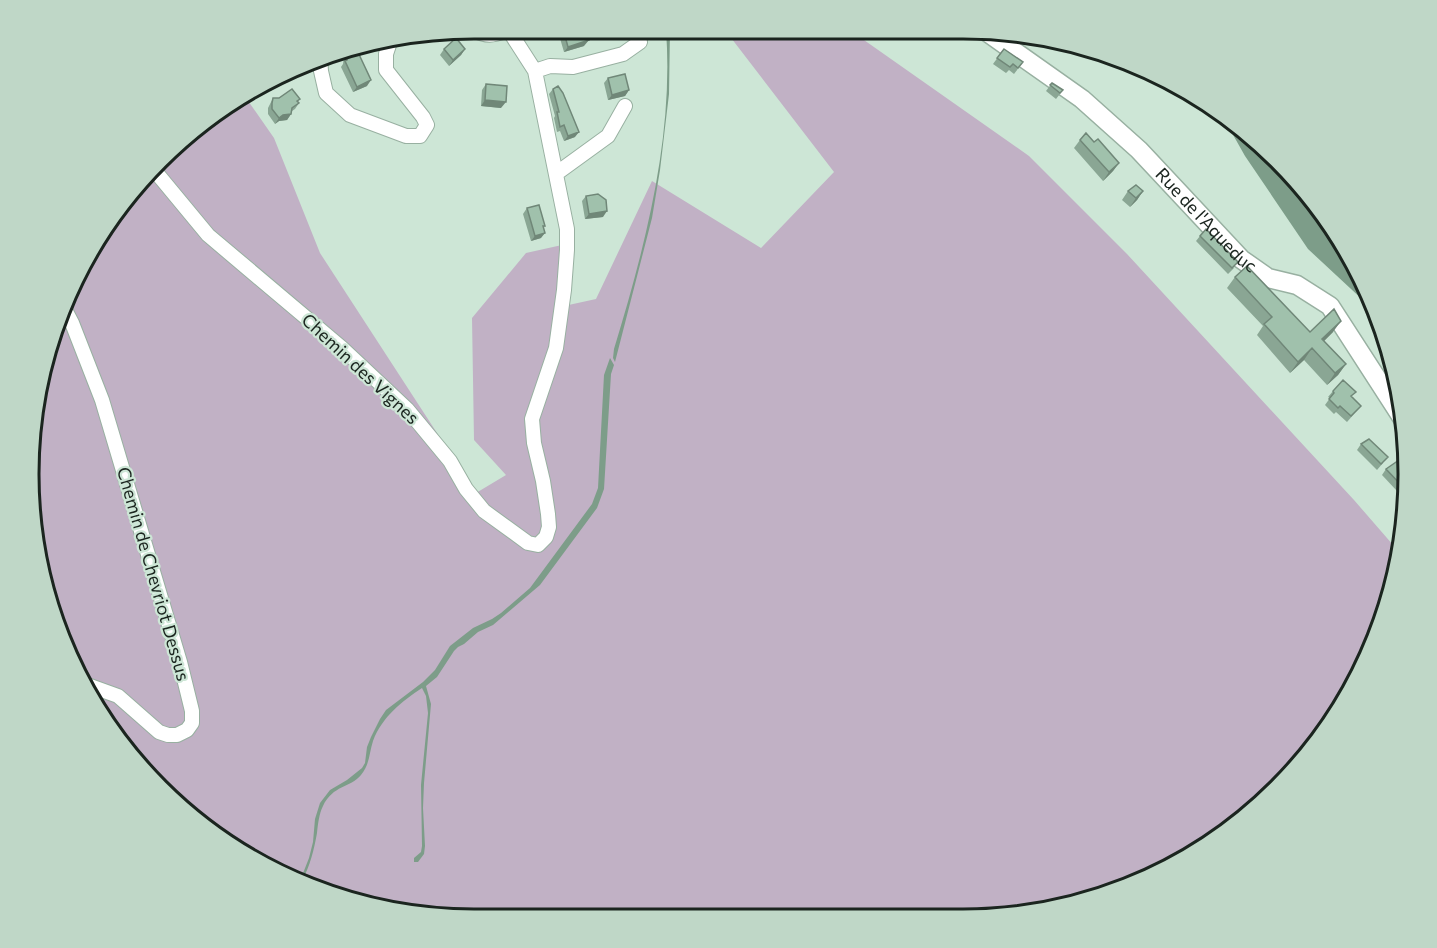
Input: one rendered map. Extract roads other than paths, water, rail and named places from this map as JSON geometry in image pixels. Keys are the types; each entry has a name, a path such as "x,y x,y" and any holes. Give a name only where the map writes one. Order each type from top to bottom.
{"street":[{"name":"Chemin des Vignes","path":"158,175 208,235 342,348 407,409 450,460 466,489 484,511 528,543 538,545 546,537 549,527 532,419 556,348 564,290 567,229 536,71 515,39"},
{"name":"Rue de l'Aqueduc","path":"1000,41 1090,106 1138,150 1240,259 1268,278 1297,285 1330,306 1392,402"},
{"path":"536,71 550,66 573,67 623,54 640,42"},
{"path":"321,67 326,93 350,115 406,136 420,136 427,125 386,70 388,47"},
{"path":"557,173 608,136 625,106"},
{"name":"Chemin de Chevriot Dessus","path":"69,316 102,400 180,662 192,711 192,723 187,730 177,735 159,732 118,696 95,688"}]}
